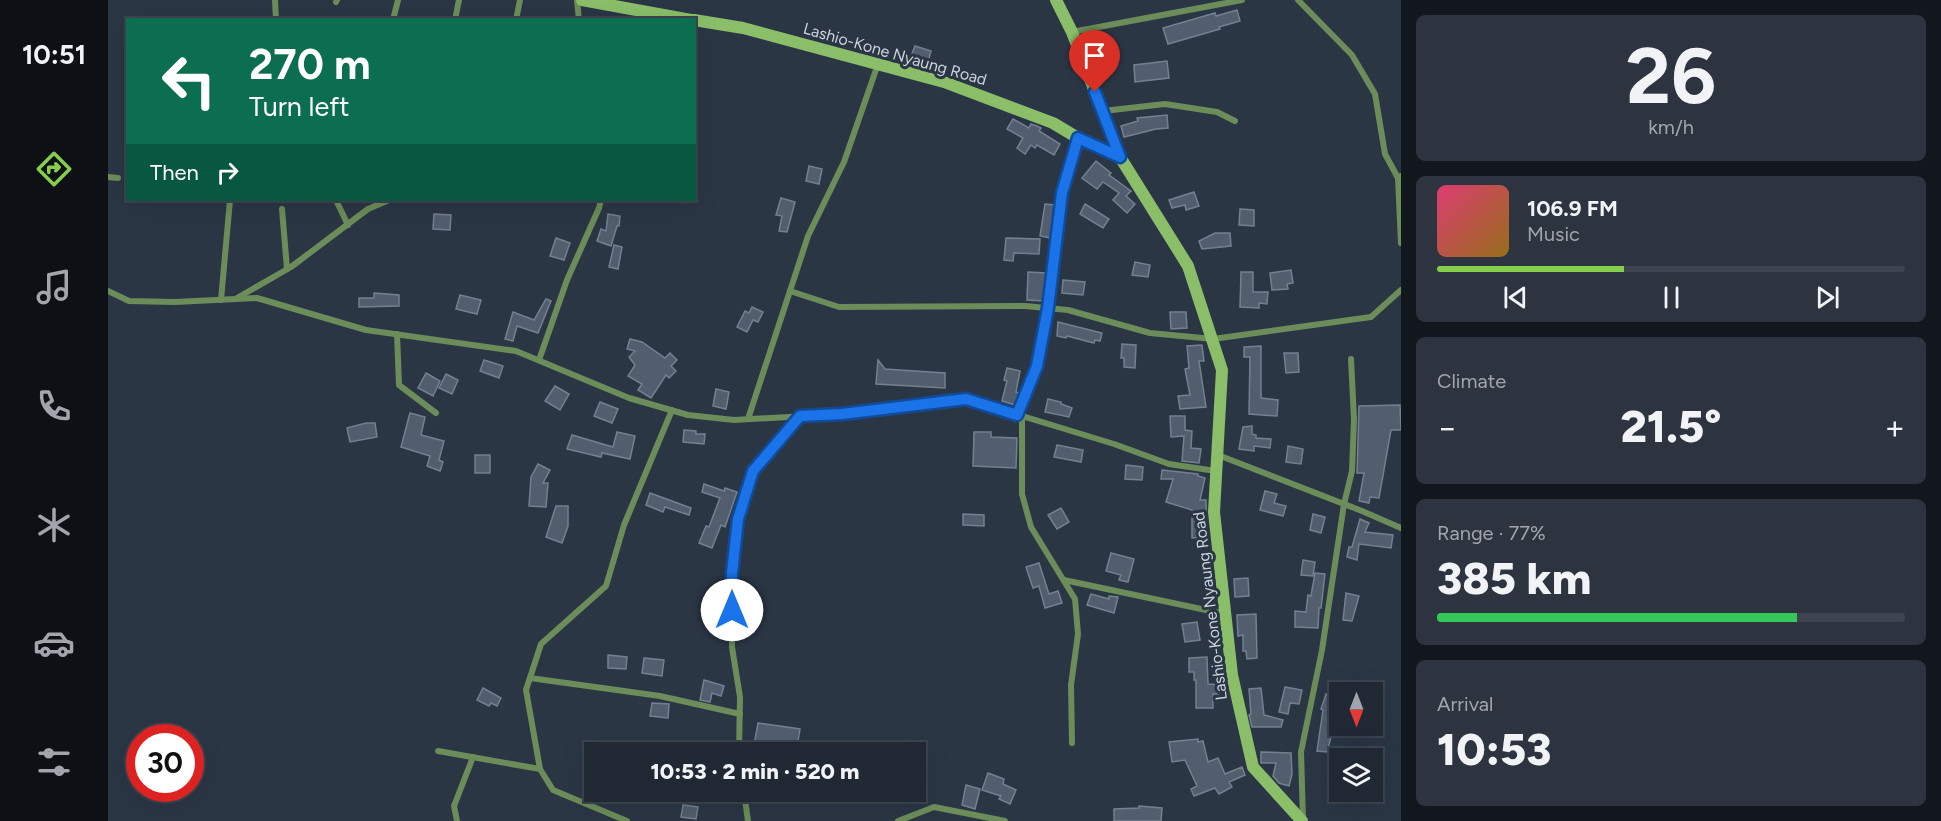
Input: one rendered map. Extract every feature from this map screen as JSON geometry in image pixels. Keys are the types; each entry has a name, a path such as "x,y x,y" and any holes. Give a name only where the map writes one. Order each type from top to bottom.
{"main road":[{"name":"Lashio-Kone Nyaung Road","path":"582,0 682,18"},
{"path":"1056,0 1072,32 1120,157"},
{"name":"Lashio-Kone Nyaung Road","path":"696,20 743,28 944,82 1053,123 1078,138 1120,157 1188,266 1222,370 1214,512 1232,675 1252,767 1303,821"}],"street":[{"path":"275,0 276,18"},
{"path":"394,18 398,0"},
{"path":"455,18 459,0"},
{"path":"516,18 520,0"},
{"path":"577,0 579,18"},
{"path":"1072,32 1242,0"},
{"path":"1298,0 1352,55 1375,94 1385,154 1400,177 1401,243"},
{"path":"748,419 808,236 844,162 878,63"},
{"path":"1102,111 1165,104 1217,112 1235,121"},
{"path":"1072,743 1071,685 1078,634 1075,598 1031,527 1022,494 1019,415 1037,366 1048,308 1062,193 1078,138"},
{"path":"108,177 118,178"},
{"path":"222,300 230,201"},
{"path":"336,201 348,225"},
{"path":"539,360 567,280 600,208 601,201"},
{"path":"236,299 287,269 348,225 374,202"},
{"path":"282,209 287,269"},
{"path":"790,291 839,307 1025,306 1068,310 1150,333 1213,339 1371,318 1401,290"},
{"path":"108,291 129,301 174,302 257,298 366,330 516,351 629,398 688,415 734,420 842,414 966,399 1114,444 1169,464 1216,471"},
{"path":"397,334 399,386 436,413"},
{"path":"1303,821 1301,753 1322,650 1344,504 1352,471 1354,419 1351,359"},
{"path":"627,821 553,790 540,769 526,690 541,644 606,586 624,525 672,410"},
{"path":"740,742 740,697 732,647 732,573 738,519 753,471 800,416"},
{"path":"1217,455 1401,528"},
{"path":"1064,580 1225,614"},
{"path":"530,678 660,696 740,714"},
{"path":"438,751 540,769"},
{"path":"457,821 454,806 472,757"},
{"path":"745,802 748,821"},
{"path":"898,821 934,807 1005,821"}],"building":[{"path":"1237,10 1240,21 1168,44 1163,28 1215,13 1216,16"},
{"path":"915,46 931,51 928,62 911,56"},
{"path":"1167,61 1169,78 1135,82 1134,65"},
{"path":"1167,115 1168,128 1124,137 1121,126 1138,121 1137,118"},
{"path":"1013,119 1029,128 1031,124 1041,128 1039,131 1060,144 1054,155 1037,145 1035,148 1031,145 1025,154 1017,148 1023,138 1007,129"},
{"path":"1096,161 1111,173 1109,175 1131,191 1126,196 1135,204 1127,213 1113,200 1119,193 1103,182 1097,189 1082,178"},
{"path":"809,166 822,169 819,184 806,181"},
{"path":"1194,192 1199,206 1186,210 1185,205 1172,208 1169,200"},
{"path":"781,198 795,202 787,232 779,231 782,216 776,215"},
{"path":"1045,204 1055,205 1051,238 1040,236"},
{"path":"1085,204 1109,219 1103,228 1080,214"},
{"path":"1240,209 1254,210 1254,226 1239,225"},
{"path":"434,214 451,215 450,230 433,229"},
{"path":"608,214 620,216 619,226 617,226 611,246 597,241 601,229 606,231"},
{"path":"1215,233 1230,233 1231,246 1202,249 1199,241"},
{"path":"556,238 570,243 564,260 550,256"},
{"path":"1006,238 1040,239 1039,254 1014,253 1013,261 1004,260"},
{"path":"614,245 622,247 618,269 609,267"},
{"path":"1135,262 1150,265 1148,277 1132,275"},
{"path":"1291,270 1293,283 1287,284 1288,289 1272,290 1270,273"},
{"path":"1028,272 1046,273 1044,301 1027,300"},
{"path":"1241,272 1253,272 1253,292 1268,292 1267,304 1259,303 1259,308 1240,307"},
{"path":"1063,280 1085,282 1083,295 1062,293"},
{"path":"374,293 399,295 399,306 359,307 359,298 374,298"},
{"path":"460,295 481,300 477,314 456,309"},
{"path":"546,299 551,301 538,333 517,326 513,341 505,339 513,312 534,320"},
{"path":"752,307 763,312 758,322 753,320 747,332 737,327 745,311 749,313"},
{"path":"1170,312 1186,312 1187,328 1171,329"},
{"path":"1058,322 1102,333 1100,341 1095,340 1094,343 1067,336 1066,338 1057,336"},
{"path":"630,339 642,342 665,358 670,353 677,360 671,366 676,371 669,378 666,375 651,398 638,390 642,384 628,376 635,365 629,357 635,351 627,349"},
{"path":"1122,344 1136,345 1135,368 1124,367 1124,358 1121,358"},
{"path":"1202,345 1204,361 1199,361 1206,407 1180,409 1178,396 1190,395 1185,369 1189,368 1187,346"},
{"path":"1261,346 1261,398 1278,400 1277,416 1249,414 1250,357 1244,357 1244,347"},
{"path":"1284,353 1298,353 1299,372 1286,373"},
{"path":"484,360 503,366 499,378 480,371"},
{"path":"878,360 885,369 945,373 945,388 876,384"},
{"path":"1007,368 1020,371 1016,392 1019,393 1015,405 1002,401 1007,381 1004,380"},
{"path":"426,373 440,381 433,396 418,388"},
{"path":"446,374 458,380 452,394 439,388"},
{"path":"555,386 569,394 560,410 545,401"},
{"path":"716,389 729,392 726,409 713,406"},
{"path":"1048,399 1072,408 1069,417 1045,412"},
{"path":"600,402 618,409 612,423 594,416"},
{"path":"1400,405 1401,430 1391,430 1379,498 1370,497 1369,503 1359,501 1364,473 1357,473 1359,406"},
{"path":"410,413 425,417 421,435 444,441 439,460 443,462 440,471 427,466 430,456 401,447"},
{"path":"1170,416 1185,416 1185,430 1192,431 1191,448 1201,449 1199,463 1182,461 1184,436 1171,437"},
{"path":"375,423 377,437 350,442 347,428"},
{"path":"1252,426 1252,434 1256,435 1256,438 1271,439 1270,448 1254,446 1254,451 1239,449 1243,427"},
{"path":"684,430 705,434 704,444 683,442"},
{"path":"617,432 635,436 630,459 602,453 601,457 567,449 572,435 613,447"},
{"path":"974,432 991,432 991,437 1017,438 1016,468 973,466"},
{"path":"1057,445 1083,450 1081,462 1054,457"},
{"path":"1288,446 1303,449 1301,464 1286,462"},
{"path":"475,455 490,455 490,473 475,473"},
{"path":"538,464 550,470 543,483 548,483 546,507 529,506 531,477"},
{"path":"1126,465 1143,467 1142,480 1125,479"},
{"path":"1162,470 1198,474 1205,478 1200,500 1206,500 1207,537 1192,538 1192,510 1166,502 1173,479 1161,479"},
{"path":"704,484 724,491 725,488 737,492 725,527 721,525 712,548 699,543 706,526 709,527 720,498 702,492"},
{"path":"1265,491 1277,494 1274,503 1286,506 1283,516 1260,510"},
{"path":"650,493 691,508 689,515 665,507 663,512 646,505"},
{"path":"556,506 568,506 568,526 562,543 546,537"},
{"path":"1061,508 1069,522 1057,529 1048,515"},
{"path":"963,514 984,515 984,526 963,525"},
{"path":"1313,514 1325,517 1321,533 1310,530"},
{"path":"1360,519 1369,523 1365,532 1393,535 1391,548 1359,544 1357,560 1347,557"},
{"path":"1111,553 1134,559 1128,582 1119,580 1121,575 1106,571"},
{"path":"1303,560 1315,562 1313,576 1301,575"},
{"path":"1039,563 1049,594 1058,591 1062,603 1045,608 1039,586 1033,588 1026,567"},
{"path":"1315,573 1325,574 1318,628 1295,627 1295,611 1306,612 1308,595 1311,596"},
{"path":"1248,578 1249,596 1235,597 1234,579"},
{"path":"1346,593 1359,596 1352,621 1343,620"},
{"path":"1091,594 1109,599 1109,596 1118,597 1114,613 1087,605"},
{"path":"1256,614 1257,658 1247,659 1246,651 1243,651 1243,635 1238,636 1237,615"},
{"path":"1197,622 1200,640 1185,642 1182,624"},
{"path":"608,655 627,657 626,669 608,668"},
{"path":"1207,657 1208,684 1220,685 1219,694 1213,694 1213,708 1196,708 1196,680 1194,680 1194,672 1189,672 1189,658"},
{"path":"644,658 664,660 662,676 642,673"},
{"path":"704,680 724,686 721,696 712,693 710,702 700,700"},
{"path":"1285,687 1302,690 1299,704 1290,703 1288,714 1279,712"},
{"path":"483,688 501,698 497,706 491,703 489,706 477,700"},
{"path":"1261,688 1264,715 1283,720 1281,727 1252,727 1249,715 1251,714 1249,689"},
{"path":"1326,694 1329,695 1329,736 1331,736 1327,752 1317,751 1323,710 1321,709"},
{"path":"652,703 669,704 668,718 650,716"},
{"path":"758,723 800,729 798,742 755,742"},
{"path":"1198,739 1198,742 1203,741 1208,762 1218,758 1225,774 1242,767 1245,775 1229,782 1232,787 1219,794 1215,788 1194,796 1191,789 1197,786 1185,760 1172,762 1169,742"},
{"path":"1261,752 1291,753 1292,774 1289,786 1279,783 1273,776 1276,763 1261,763"},
{"path":"988,773 1004,779 1003,784 1016,790 1010,804 999,799 1001,796 982,790"},
{"path":"966,785 980,789 975,809 962,805"},
{"path":"683,805 698,807 696,819 681,817"},
{"path":"1139,806 1162,808 1161,821 1114,821 1114,809 1139,808"}],"route":[{"path":"732,610 732,573 738,519 753,471 800,416 842,414 966,399 1017,415 1037,366 1048,308 1062,193 1078,138 1120,157 1095,92"}]}
